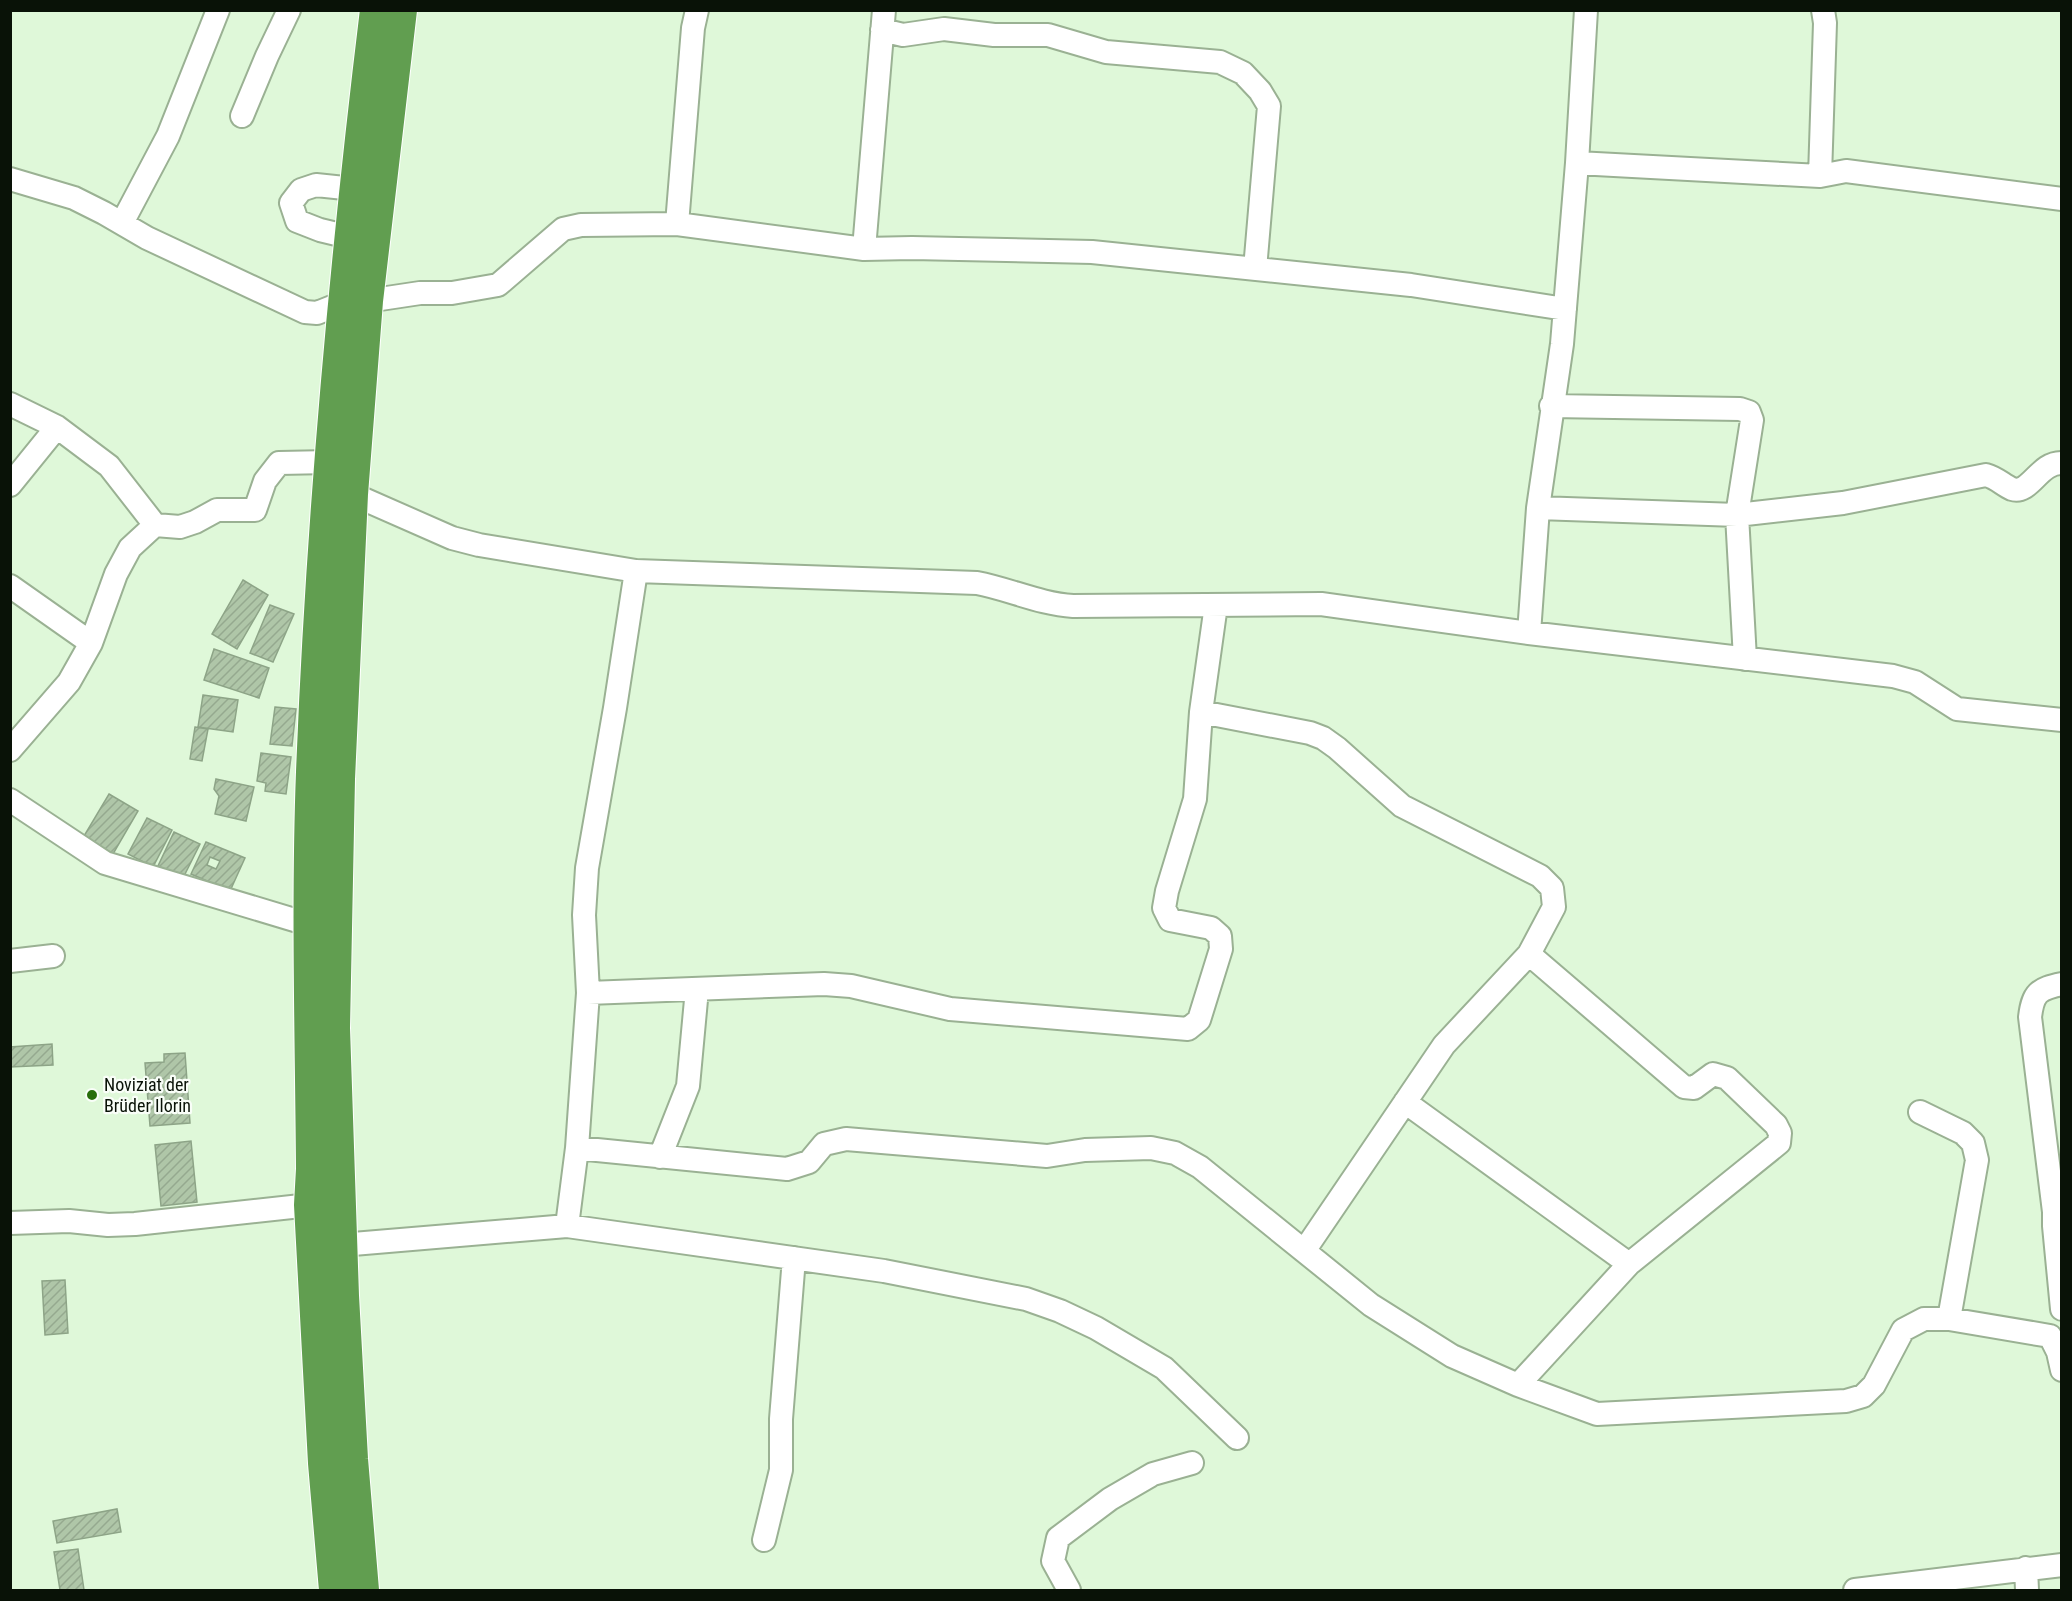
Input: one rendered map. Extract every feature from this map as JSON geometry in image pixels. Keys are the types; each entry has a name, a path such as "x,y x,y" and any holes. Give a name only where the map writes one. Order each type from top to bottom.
{"highway":[{"path":"363,1590 352,1459 340,1245 334,1028 339,779 352,494 355,302 349,237 376,10"},
{"path":"335,1590 324,1463 310,1205 312,1169 310,925 312,771 319,606 330,462 401,10"}],"street":[{"path":"122,223 168,136 218,10"},
{"path":"242,116 289,10"},
{"path":"677,224 693,28 697,10"},
{"path":"1529,633 1538,508 1551,406 1562,344 1577,163 1586,10"},
{"path":"1820,176 1825,23 1823,10"},
{"path":"864,249 883,20"},
{"path":"883,20 903,34 944,29 994,35 1048,35 1106,52 1220,62 1243,74 1260,91 1269,106 1255,269"},
{"path":"1577,163 1820,176 1846,171 2061,199"},
{"path":"10,179 74,198 147,238 305,312 317,313 355,302 420,293 452,293 498,285 563,229 581,225 677,224 864,249 1092,252 1410,285 1564,309"},
{"path":"349,237 320,230 297,220 291,203 301,190 316,185 354,189"},
{"path":"10,404 57,427 109,466 155,525"},
{"path":"1551,406 1740,409 1749,412 1752,420 1737,515 1745,659"},
{"path":"10,485 57,427"},
{"path":"10,750 69,682 91,643 116,574 130,548 155,525 180,527 217,510 255,510 265,481 279,464 330,462"},
{"path":"1538,508 1737,515 1843,503 1986,475 1996,477 2012,489 2021,489 2045,467 2061,463"},
{"path":"352,494 452,538 479,545 636,571 977,583 1002,587 1056,605 1073,606 1321,604 1529,633 1893,676 1915,682 1957,709 2061,720"},
{"path":"567,1226 577,1148 588,993 584,915 587,868 636,571"},
{"path":"10,586 91,643"},
{"path":"588,993 824,984 851,986 950,1009 1188,1029 1199,1020 1221,949 1220,936 1211,928 1170,920 1164,908 1195,799 1202,712 1216,605"},
{"path":"1202,712 1310,733 1323,738 1402,807 1540,876 1552,888 1554,907 1529,954 1444,1045 1305,1251"},
{"path":"10,800 105,863 310,925"},
{"path":"1518,1385 1629,1264 1779,1143 1780,1133 1776,1125 1727,1078 1713,1074 1694,1088 1684,1087 1529,954"},
{"path":"10,961 53,956"},
{"path":"2061,984 2040,990 2032,1000 2030,1017 2058,1208 2054,1226 2061,1310 2050,1336 2058,1352 2061,1370"},
{"path":"660,1157 688,1086 697,989"},
{"path":"1405,1102 1629,1264"},
{"path":"1920,1112 1963,1133 1973,1143 1977,1160 1949,1319"},
{"path":"577,1148 787,1169 809,1162 824,1143 846,1139 1047,1156 1085,1150 1151,1148 1175,1153 1200,1167 1371,1305 1452,1356 1518,1385 1597,1414 1846,1401 1863,1396 1874,1385 1903,1330 1924,1319 1949,1319 2050,1336"},
{"path":"10,1223 69,1221 108,1225 135,1224 310,1205"},
{"path":"340,1245 567,1226 884,1271 1026,1299 1060,1311 1096,1328 1164,1368 1237,1438"},
{"path":"764,1540 781,1470 781,1419 794,1258"},
{"path":"1069,1590 1053,1561 1058,1538 1110,1499 1152,1474 1192,1463"},
{"path":"1855,1590 2061,1564"},
{"path":"2026,1568 2027,1590"}],"building":[{"path":"243,580 268,595 237,649 212,634"},
{"path":"270,605 294,614 273,662 250,653"},
{"path":"214,649 269,668 259,698 204,680"},
{"path":"203,695 238,700 233,732 198,727"},
{"path":"275,707 296,709 292,746 270,744"},
{"path":"195,727 208,729 202,761 190,759"},
{"path":"261,753 291,757 286,794 265,791 266,783 257,781"},
{"path":"216,779 254,787 246,821 215,814 219,796 214,789"},
{"path":"109,794 138,811 113,854 84,836"},
{"path":"147,818 172,830 153,867 128,854"},
{"path":"174,832 200,844 183,878 158,866"},
{"path":"206,842 245,858 230,891 191,874","holes":["210,857 220,861 216,869 207,865"]},
{"path":"52,1044 53,1065 10,1067 10,1047"},
{"path":"185,1053 190,1123 150,1126 145,1063 164,1062 164,1054"},
{"path":"191,1141 197,1202 161,1206 155,1145"},
{"path":"65,1280 68,1333 45,1335 42,1281"},
{"path":"117,1509 121,1532 57,1543 53,1521"},
{"path":"78,1549 84,1590 60,1590 54,1552"}],"place":[{"name":"Noviziat der Brüder Ilorin","path":"92,1095"}]}
